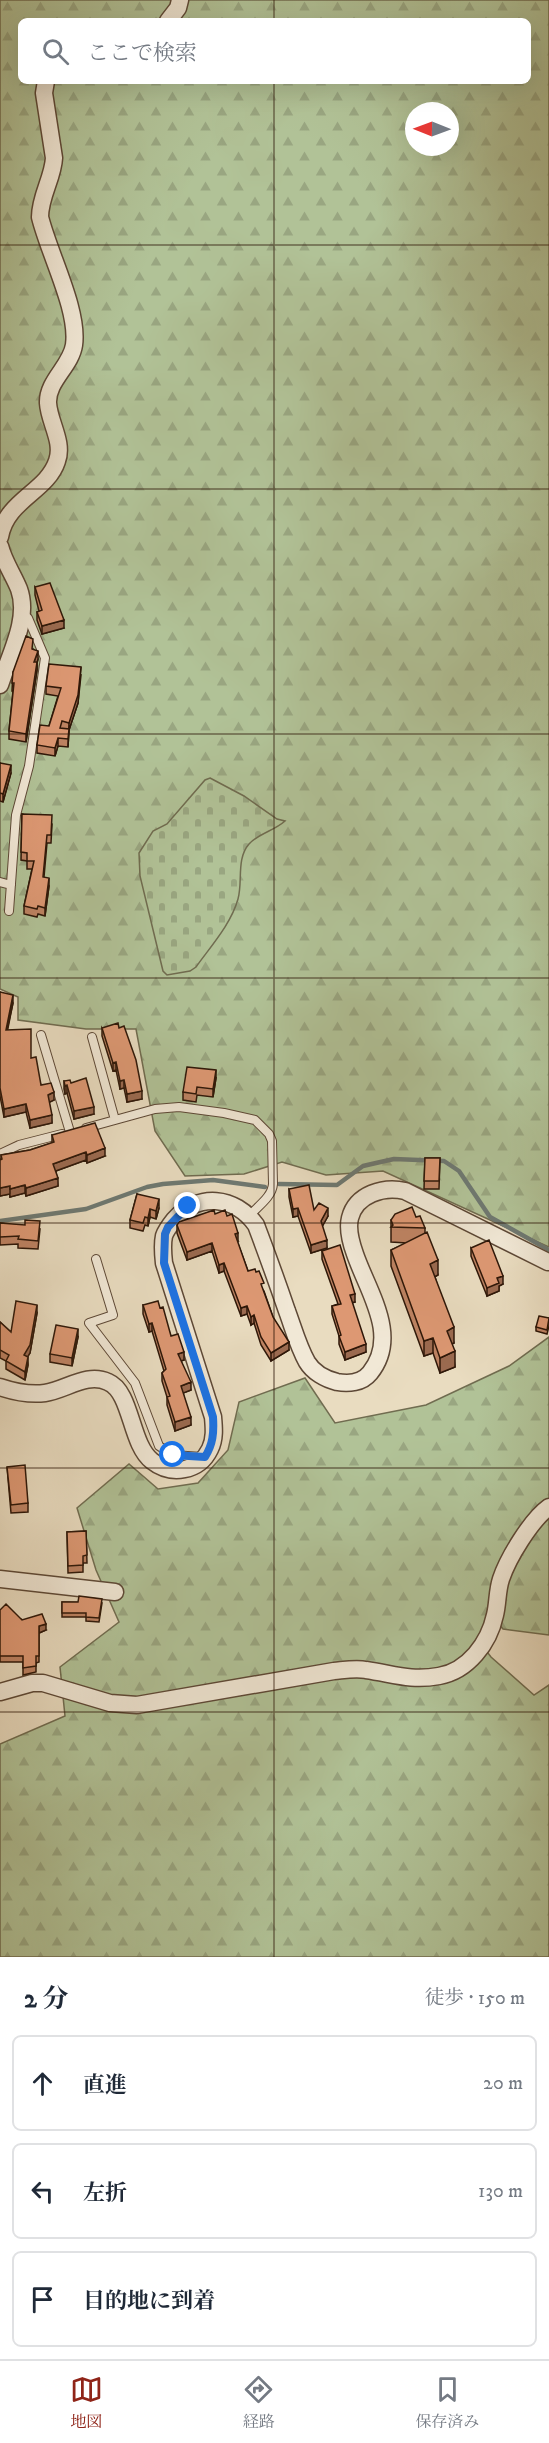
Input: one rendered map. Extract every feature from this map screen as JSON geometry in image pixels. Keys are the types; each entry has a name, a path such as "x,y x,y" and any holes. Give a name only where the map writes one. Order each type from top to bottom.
{"street":[{"path":"170,18 178,8 180,0"},
{"path":"0,537 6,519 14,508 42,482 58,460 57,434 48,404 48,394 71,358 75,338 72,311 40,217 40,208 54,158 46,84"},
{"path":"0,546 3,560 19,589 22,613 0,685"},
{"path":"0,1387 14,1392 45,1393 87,1380 98,1379 109,1382 122,1398 141,1445 150,1460 161,1467 180,1470 193,1466 205,1457 213,1440 213,1417 164,1263 162,1245 168,1227 182,1211 197,1202 227,1203 237,1206 249,1216 256,1225 308,1363 330,1380 345,1383 356,1382 366,1377 376,1365 384,1344 381,1323 348,1229 351,1213 372,1193 394,1189 405,1191 549,1262"},
{"path":"0,1692 22,1685 42,1683 110,1703 131,1706 334,1671 364,1669 411,1679 442,1676 468,1662 484,1643 495,1615 496,1596 507,1564 534,1522 549,1507"},
{"path":"0,1579 116,1592"}],"lane":[{"path":"9,911 16,815 29,766 45,658 28,618 22,613"},
{"path":"0,882 11,885"},
{"path":"41,1035 70,1131"},
{"path":"92,1037 115,1120"},
{"path":"0,1154 19,1145 169,1107 224,1113 255,1120 269,1134 272,1141 273,1184 272,1191 249,1216"},
{"path":"96,1259 113,1315 89,1323 135,1383 159,1446 173,1455 205,1457"}],"green space":[{"path":"0,0 549,0 549,1247 383,1171 326,1175 282,1162 244,1174 185,1176 155,1131 136,1029 86,1029 18,1020 18,997 0,989"},
{"path":"210,778 244,796 277,819 285,821 253,840 245,850 242,856 239,892 235,908 220,935 196,967 190,971 167,975 163,971 140,876 139,853 153,831 167,824 205,780"},
{"path":"549,1337 549,1635 503,1629 492,1616 478,1640 491,1657 534,1695 549,1685 549,1957 0,1957 0,1744 65,1716 60,1667 119,1622 96,1570 77,1508 129,1464 158,1489 198,1483 228,1450 239,1402 305,1378 335,1423 426,1405 509,1366"}],"building":[{"path":"50,583 64,620 42,626 37,612 42,610 35,587"},
{"path":"26,636 33,639 32,649 38,651 34,662 37,662 26,734 9,731 13,672"},
{"path":"49,664 81,667 78,695 69,723 62,721 60,728 69,729 68,739 58,738 55,748 37,745 40,725 49,726 61,688 46,686"},
{"path":"0,763 11,765 3,794 0,793"},
{"path":"22,814 52,815 51,835 47,835 43,877 49,878 45,908 24,906 34,861 27,861 27,853 21,852"},
{"path":"0,992 13,995 6,1030 31,1029 31,1058 36,1057 41,1085 51,1083 54,1092 48,1095 52,1115 30,1120 26,1104 4,1109 0,1088"},
{"path":"118,1023 119,1028 124,1026 136,1060 142,1091 127,1094 124,1080 120,1081 116,1062 113,1063 102,1028"},
{"path":"187,1067 216,1070 213,1089 197,1087 196,1094 183,1092"},
{"path":"86,1078 94,1107 74,1111 64,1081 70,1080 71,1083"},
{"path":"95,1123 105,1148 53,1164 58,1178 26,1188 25,1185 10,1189 10,1186 0,1188 1,1155 30,1150 54,1142 52,1135"},
{"path":"425,1158 440,1158 439,1181 424,1181"},
{"path":"309,1185 314,1210 319,1203 328,1208 321,1221 327,1240 311,1245 298,1208 293,1209 289,1189"},
{"path":"137,1194 159,1199 156,1211 150,1209 148,1218 145,1217 143,1223 130,1220"},
{"path":"412,1207 416,1217 420,1216 425,1228 391,1227 393,1225 391,1220 395,1214"},
{"path":"214,1210 215,1214 225,1210 227,1216 232,1214 238,1233 235,1234 248,1271 255,1269 256,1272 259,1271 264,1283 261,1284 273,1317 289,1342 271,1353 261,1337 254,1315 251,1317 247,1306 241,1308 224,1263 219,1265 212,1243 187,1252 177,1225 179,1222"},
{"path":"25,1220 40,1221 38,1241 18,1239 19,1236 0,1237 0,1223 25,1225"},
{"path":"427,1232 438,1260 430,1264 454,1327 447,1331 455,1351 440,1358 433,1338 424,1341 391,1250"},
{"path":"489,1240 503,1276 497,1278 499,1283 487,1288 471,1248"},
{"path":"340,1245 355,1294 350,1295 366,1344 345,1352 332,1306 341,1304 322,1251"},
{"path":"16,1301 37,1305 30,1345 24,1355 28,1357 25,1372 6,1361 9,1355 0,1350 0,1322 11,1332"},
{"path":"158,1301 160,1308 163,1307 171,1336 178,1334 184,1352 178,1354 191,1382 181,1386 191,1417 175,1422 167,1397 170,1396 162,1373 166,1369 152,1323 149,1324 143,1305"},
{"path":"539,1316 549,1318 547,1330 536,1327"},
{"path":"56,1325 78,1329 72,1358 50,1354"},
{"path":"25,1465 28,1503 11,1505 7,1467"},
{"path":"86,1531 87,1555 83,1556 83,1565 68,1566 67,1532"},
{"path":"79,1596 102,1599 99,1618 86,1617 86,1613 62,1613 62,1602 78,1602"},
{"path":"6,1604 22,1620 42,1614 46,1624 39,1626 39,1656 36,1656 36,1666 23,1668 23,1656 0,1656 0,1610"}],"waterway":[{"path":"279,1184 337,1185 363,1166 376,1163 394,1159 444,1161 459,1171 490,1217 549,1250"},
{"path":"0,1221 86,1209 147,1187 163,1184 213,1180 265,1187"}],"route":[{"path":"173,1455 205,1457 213,1440 214,1431 213,1417 164,1263 162,1245 165,1234 168,1227 188,1206"}]}
